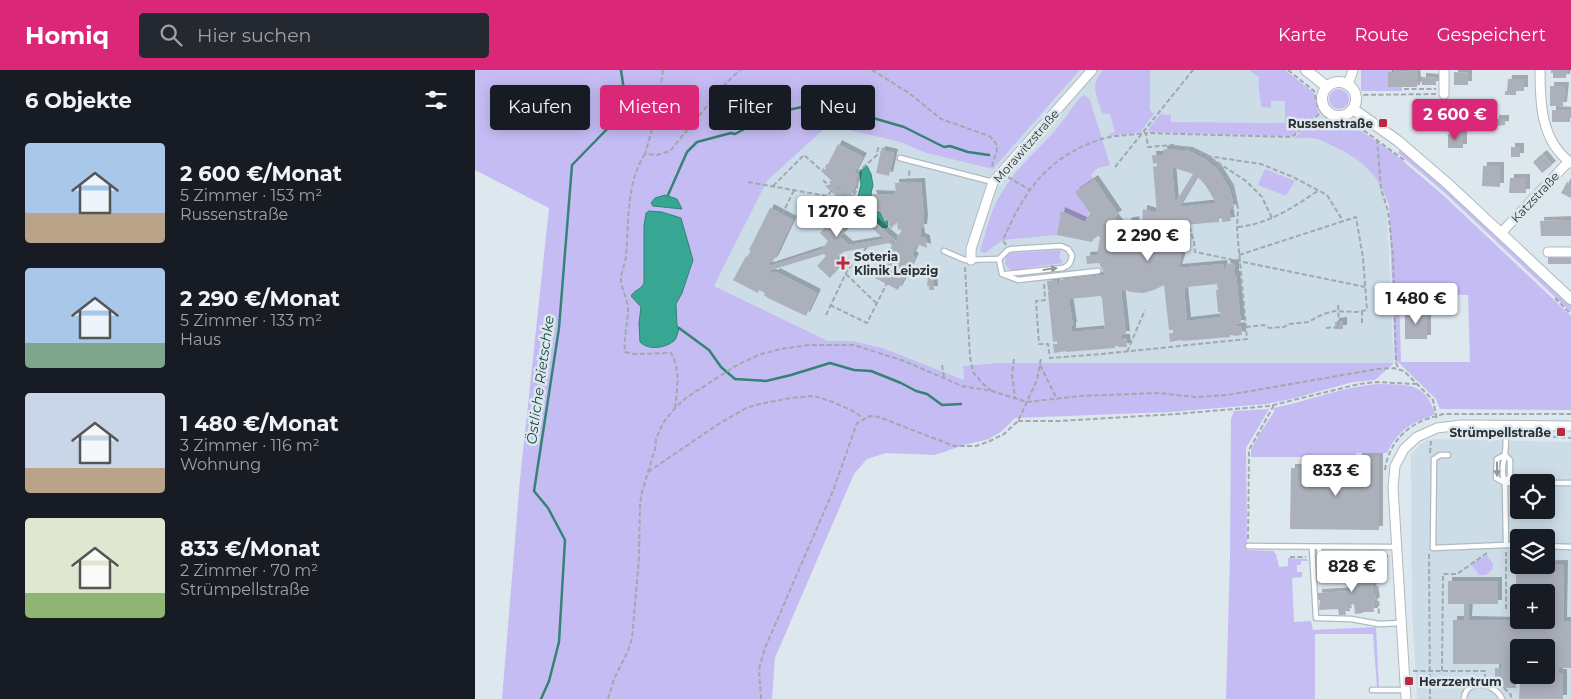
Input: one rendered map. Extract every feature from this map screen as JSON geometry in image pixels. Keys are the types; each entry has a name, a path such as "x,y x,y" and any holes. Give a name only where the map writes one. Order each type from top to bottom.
{"street":[{"name":"Morawitzstraße","path":"968,260 997,172 1092,70"},
{"path":"1306,70 1327,87"},
{"path":"1348,85 1353,70"},
{"path":"1440,91 1444,70"},
{"name":"Katzstraße","path":"1501,233 1570,162 1552,141 1545,124 1540,103 1540,70"},
{"path":"1339,82 1348,85 1356,95 1353,109 1347,115 1339,117 1323,111 1321,98 1327,87 1339,82"},
{"path":"1353,109 1398,141 1448,184 1571,299"},
{"path":"1548,252 1571,252"},
{"path":"1405,695 1393,488 1395,466 1404,449 1417,437 1437,428 1461,425 1505,424 1571,426"}],"lane":[{"path":"900,158 993,182"},
{"path":"944,251 968,260 999,258 1008,250 1061,246 1068,249 1072,255 1072,261 1069,266 1063,268 1002,274"},
{"path":"999,258 1002,274"},
{"path":"1002,274 1017,280 1098,271"},
{"path":"1505,424 1505,455"},
{"path":"1447,455 1440,455 1434,459 1433,548 1510,546"},
{"path":"1505,455 1497,459 1497,478 1510,482"},
{"path":"1505,455 1511,460 1510,476 1505,482 1506,546"},
{"path":"1555,483 1571,483"},
{"path":"1248,546 1396,547"},
{"path":"1312,546 1316,618 1351,619 1379,624 1401,623"},
{"path":"1555,546 1571,547"},
{"path":"1319,547 1320,557"},
{"path":"1464,699 1465,693 1472,687 1486,685 1495,689 1502,699"},
{"path":"1372,690 1405,695"}],"path":[{"path":"663,70 657,112 645,154 640,162 633,185 628,219 621,280 628,307 627,332 623,345 625,352 635,354 671,353 676,361 678,386 675,408"},
{"path":"645,154 657,155 670,151 727,83 741,70"},
{"path":"872,70 909,93 941,119 989,136 997,144 997,150 991,165 997,172 1030,190"},
{"path":"1115,167 1193,70"},
{"path":"1288,70 1314,91 1317,108 1323,111 1327,118 1334,122 1351,121 1405,161"},
{"path":"1404,94 1404,88 1440,91"},
{"path":"1356,95 1440,91"},
{"path":"1008,250 1003,240 1014,215 1030,190 1054,163 1078,148 1106,138 1146,133 1292,137 1323,111"},
{"path":"1146,133 1148,147 1181,146 1207,156 1246,181 1262,197 1272,218"},
{"path":"1377,139 1381,189 1388,211 1393,255 1396,363 1399,369"},
{"path":"851,202 857,189 858,172 877,155 878,148 902,153 900,158"},
{"path":"773,186 804,155 821,170"},
{"path":"1207,156 1261,164 1293,177 1327,195 1343,221"},
{"path":"1043,277 1045,300 1036,301 1039,344 1049,344 1050,358 1247,339 1237,230 1238,208 1232,185 1223,171 1207,156"},
{"path":"908,183 912,160"},
{"path":"823,180 828,185"},
{"path":"748,182 827,196 833,189"},
{"path":"781,215 794,190"},
{"path":"1238,227 1255,225 1272,218 1319,190"},
{"path":"1239,255 1356,217 1361,238 1367,310 1356,312 1338,311 1323,314 1307,322 1289,324 1284,327 1246,327"},
{"path":"1189,228 1194,241 1195,252 1365,287"},
{"path":"890,240 895,243"},
{"path":"826,315 846,274 867,247"},
{"path":"968,260 970,357 973,372 992,391"},
{"path":"846,274 876,303"},
{"path":"830,305 867,323 887,283"},
{"path":"1551,294 1571,314"},
{"path":"1326,328 1339,328 1338,304"},
{"path":"1127,352 1145,310"},
{"path":"1362,311 1362,323"},
{"path":"608,699 614,679 628,651 632,638 639,558 640,504 656,439 663,423 686,398 737,366 761,354 808,345 854,345 879,351 962,386 992,391 1027,402 1158,393 1197,397 1228,395 1377,369 1394,368 1404,371 1433,400 1437,416 1437,428"},
{"path":"1014,358 1012,374 1015,398"},
{"path":"761,699 759,669 765,648 833,491 857,423 863,418 870,416 879,417 963,448 990,442 1004,434 1018,421 1037,380 1041,358"},
{"path":"942,365 944,377"},
{"path":"1039,366 1057,399"},
{"path":"1018,421 1176,414 1275,404 1359,384 1385,382 1418,384"},
{"path":"648,472 717,425 746,408 759,404 814,396 833,402 863,418"},
{"path":"1248,546 1249,450 1275,404"},
{"path":"1437,416 1443,414 1571,414"},
{"path":"1433,438 1430,442 1430,455 1434,459"},
{"path":"1506,546 1506,609"},
{"path":"1431,699 1429,671 1429,551 1433,548"},
{"path":"1442,671 1443,574 1457,574 1489,552"},
{"path":"1376,556 1379,624"},
{"path":"1320,557 1388,556"},
{"path":"1290,557 1312,557"},
{"path":"1403,671 1485,671 1485,680 1490,680"},
{"path":"1504,688 1511,695 1511,699"}],"shaded area":[{"path":"475,70 1080,70 993,169 926,153 900,142 849,130 875,130 875,85 801,85 801,130 823,130 767,181 714,286 828,341 853,341 883,348 964,380 963,366 995,363 1394,363 1375,380 1353,382 1267,404 1170,412 1015,418 1002,431 989,439 935,455 886,453 867,459 854,474 775,658 772,699 502,699 520,479 549,208 475,170"},
{"path":"1080,70 1285,70 1314,93 1317,108 1325,119 1336,124 1349,122 1384,150 1394,363 995,363 963,366 964,380 883,348 853,341 828,341 714,286 767,181 822,130 852,130 900,142 926,153 993,169"},
{"path":"1103,70 1150,70 1150,110 1154,114 1140,132 1110,136 1109,134 1115,132 1110,114 1102,113 1095,91 1096,81"},
{"path":"1249,70 1285,70 1314,93 1319,113 1292,136 1150,132 1148,130 1160,114 1171,115 1171,122 1285,123 1285,101 1271,101 1271,108 1261,107 1259,77"},
{"path":"1361,70 1393,70 1393,72 1388,72 1402,87 1402,91 1361,91"},
{"path":"1339,89 1346,92 1349,99 1346,106 1339,109 1332,106 1329,99 1332,92"},
{"path":"1085,95 1090,100 1110,165 1098,168 1091,174 1093,179 1093,198 1085,222 1062,211 1057,235 1003,240 985,253 980,252 994,207 1008,183 1057,128 1076,102"},
{"path":"1316,119 1349,122 1396,155 1444,196 1571,316 1571,410 1440,409 1436,399 1398,362 1395,362 1389,206 1381,186 1362,163 1345,152 1319,140 1294,138","holes":["1399,293 1468,295 1470,362 1401,362"]},
{"path":"1400,149 1466,206 1571,306 1571,312 1446,194 1398,153"},
{"path":"867,166 873,185 871,193 877,212 880,212 885,223 887,220 888,226 886,228 882,227 856,204 861,185 860,171"},
{"path":"1265,169 1295,181 1286,196 1258,185"},
{"path":"665,195 677,199 682,209 653,206 651,203 655,198"},
{"path":"649,211 662,212 681,218 693,260 682,293 676,304 677,325 679,328 675,340 662,347 648,347 640,342 639,323 641,307 631,296 644,283 644,226 646,213"},
{"path":"1061,250 1059,257 1063,263 1013,270 1009,269 1005,264 1006,256 1011,253"},
{"path":"1377,384 1406,385 1420,390 1431,403 1435,414 1405,429 1393,442 1387,453 1356,453 1355,457 1251,457 1251,450 1274,412 1274,408 1351,388"},
{"path":"1269,409 1246,448 1247,550 1273,551 1276,554 1279,567 1288,566 1288,558 1307,559 1308,561 1301,561 1301,565 1297,565 1297,572 1302,572 1302,577 1292,578 1294,622 1311,621 1313,630 1376,627 1379,687 1377,688 1373,634 1315,634 1315,699 1226,699 1231,419 1234,411"},
{"path":"1439,439 1571,442 1571,699 1417,699 1412,610 1411,454 1428,440"},
{"path":"1487,555 1493,564 1493,569 1486,575 1479,575 1471,564"}],"building":[{"path":"1393,70 1400,70 1400,72 1416,70 1417,81 1420,81 1420,85 1417,85 1417,87 1388,87 1388,72 1393,72"},
{"path":"1551,70 1567,70 1566,78 1553,78"},
{"path":"1454,72 1468,73 1468,85 1454,85"},
{"path":"1422,77 1436,78 1436,85 1422,85"},
{"path":"1508,79 1524,79 1524,91 1516,91 1516,95 1505,95"},
{"path":"1550,86 1565,86 1563,106 1550,106"},
{"path":"1474,105 1490,105 1490,118 1474,118"},
{"path":"1552,110 1570,111 1570,122 1552,122"},
{"path":"1431,116 1462,116 1462,126 1430,125"},
{"path":"1495,119 1505,119 1505,125 1495,126"},
{"path":"1448,134 1463,134 1463,148 1448,148"},
{"path":"838,144 863,157 854,174 858,175 857,181 850,198 837,186 835,187 897,242 901,229 898,230 897,221 891,229 887,219 885,222 880,211 878,212 872,194 896,195 895,183 921,182 924,219 923,228 920,228 921,237 926,239 927,248 917,244 912,255 915,257 898,290 875,278 892,245 889,243 843,252 836,259 842,264 830,278 817,266 826,256 824,254 771,270 774,274 776,272 817,293 806,316 768,298 764,295 765,293 759,290 758,293 733,280 746,256 748,257 751,251 749,250 770,208 793,220 775,258 768,264 770,266 822,249 828,241 820,233 832,220 845,232 840,237 849,245 884,239 825,186 834,183 821,171 823,168 825,170"},
{"path":"1511,147 1520,147 1520,157 1511,157"},
{"path":"881,150 894,153 889,176 876,173"},
{"path":"1163,150 1189,151 1205,159 1218,170 1230,189 1234,208 1229,209 1231,221 1222,222 1222,217 1219,217 1219,222 1173,226 1179,236 1181,247 1181,259 1178,268 1223,264 1224,268 1227,268 1226,264 1235,263 1241,324 1237,324 1237,327 1241,326 1242,335 1170,342 1169,333 1173,333 1173,330 1169,330 1164,285 1143,293 1121,289 1126,335 1121,335 1122,338 1126,338 1127,347 1115,346 1115,348 1054,353 1053,344 1058,344 1058,341 1053,342 1047,281 1056,280 1057,284 1059,284 1059,280 1105,275 1099,263 1087,264 1086,256 1097,255 1100,237 1096,235 1092,242 1057,235 1061,211 1085,222 1090,213 1075,192 1094,179 1118,214 1114,217 1124,230 1129,228 1127,222 1135,220 1136,226 1142,226 1143,209 1157,213 1153,167 1157,166 1157,163 1153,164 1152,155 1164,155","holes":["1172,167 1193,174 1175,203","1197,176 1206,186 1216,203 1179,207","1217,284 1218,312 1220,312 1221,317 1187,321 1184,290 1187,287","1100,296 1102,298 1105,329 1072,332 1073,326 1069,299"]},
{"path":"1543,154 1552,165 1542,173 1533,162"},
{"path":"1483,166 1500,166 1500,187 1482,186"},
{"path":"1510,178 1526,178 1526,193 1509,193"},
{"path":"1567,182 1571,185 1571,198 1561,193"},
{"path":"1571,220 1571,236 1541,236 1540,221"},
{"path":"1548,257 1571,257 1571,264 1548,264"},
{"path":"928,277 933,277 934,290 929,290 929,286 927,286"},
{"path":"1412,297 1427,297 1426,304 1412,303"},
{"path":"1405,311 1427,311 1427,339 1405,339"},
{"path":"1343,321 1343,329 1335,329 1335,322"},
{"path":"1358,457 1379,457 1379,530 1290,529 1291,468 1358,468"},
{"path":"1370,561 1373,595 1375,595 1376,601 1373,601 1374,612 1355,614 1354,603 1351,604 1352,608 1345,609 1346,615 1339,615 1338,609 1319,610 1320,600 1318,600 1318,593 1353,591 1351,563"},
{"path":"1555,564 1564,564 1563,621 1571,621 1571,668 1559,668 1559,673 1563,673 1563,699 1519,699 1520,684 1555,684 1555,639 1510,639 1510,684 1516,684 1516,688 1495,688 1495,668 1501,668 1501,664 1453,664 1453,620 1464,620 1464,604 1448,604 1448,581 1498,581 1498,604 1469,604 1468,620 1510,621 1510,629 1555,629 1555,584 1516,584 1516,574 1555,574"}],"waterway":[{"name":"Östliche Rietschke","path":"541,699 549,681 559,642 565,540 548,508 534,491 559,328 572,165 612,124 625,97 621,70"},
{"path":"668,195 687,152 697,142 731,133 735,134 752,125 761,125 766,120 783,111 807,106 832,106 904,127 944,147 950,146 968,152 989,155"},
{"path":"679,328 709,350 721,367 735,379 766,381 830,363 854,370 871,371 927,394 942,405 961,404"}],"place":[{"name":"Russenstraße","path":"1383,123"},
{"name":"Soteria Klinik Leipzig","path":"843,263"},
{"name":"Strümpellstraße","path":"1561,432"},
{"name":"Herzzentrum","path":"1409,681"}]}
